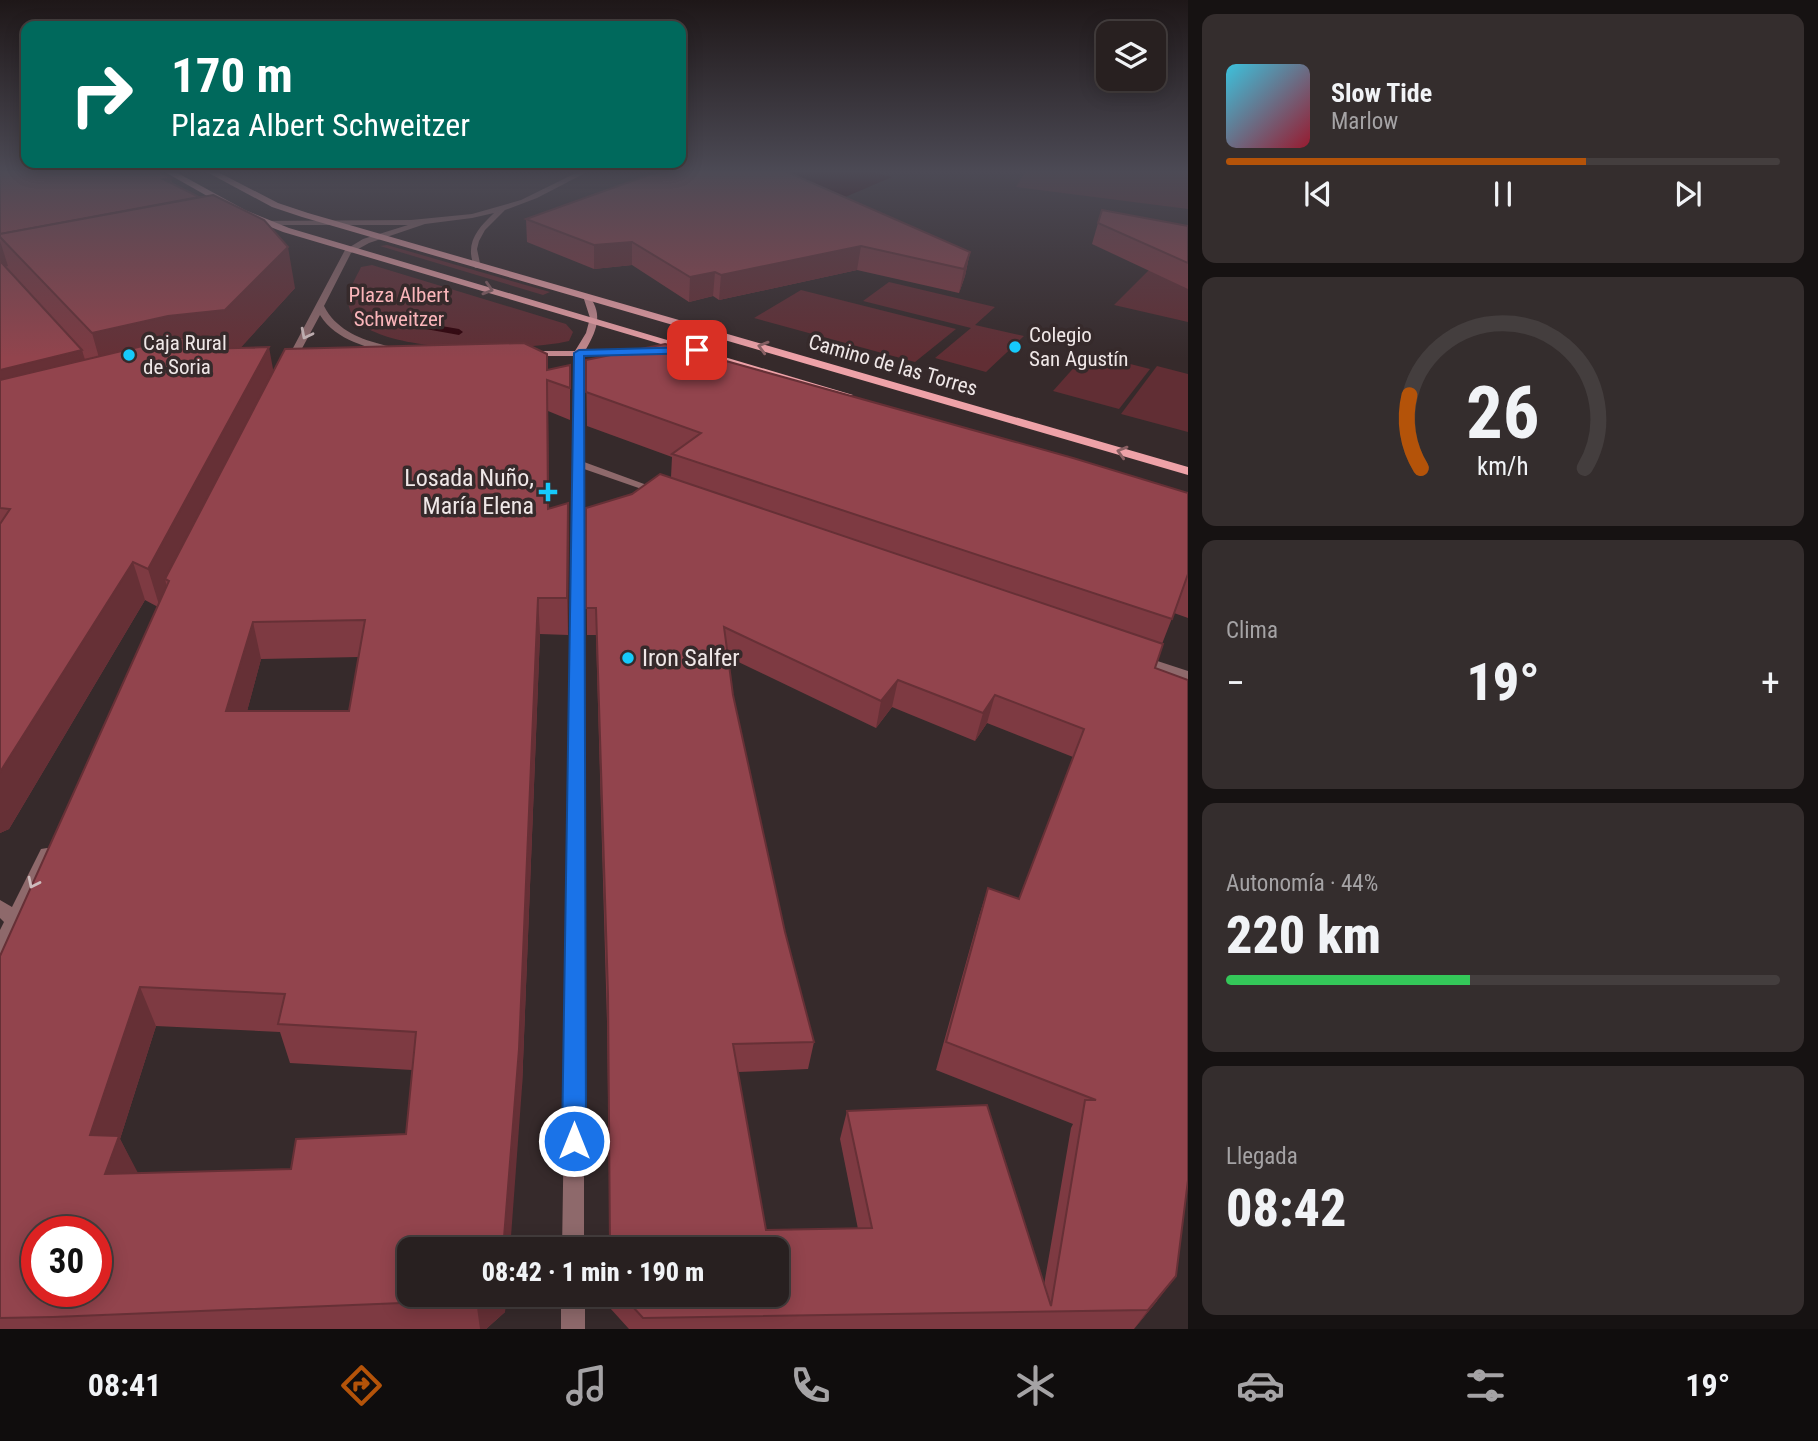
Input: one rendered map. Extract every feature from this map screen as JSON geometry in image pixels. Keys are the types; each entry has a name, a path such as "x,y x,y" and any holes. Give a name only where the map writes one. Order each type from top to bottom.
{"main road":[{"name":"Camino de las Torres","path":"302,233 855,398"},
{"name":"Camino de las Torres","path":"367,233 1188,471"}],"street":[{"path":"283,377 343,259 352,248 387,233"},
{"path":"478,266 472,252 474,240 481,233"},
{"path":"573,1237 579,353 594,319 594,308 586,298"},
{"path":"320,307 325,318 341,331 406,355 383,358"},
{"path":"663,352 697,350"},
{"path":"510,355 651,353"},
{"path":"579,464 669,496"},
{"path":"1123,653 1188,676"},
{"path":"0,948 50,846"},
{"path":"0,907 14,920"},
{"path":"573,1307 573,1329"}],"green space":[{"path":"387,245 550,292 543,295 380,246"},
{"path":"1159,260 1188,266 1188,322 1114,305"},
{"name":"Plaza Albert Schweitzer","path":"372,265 566,324 573,332 569,341 549,345 485,348 413,343 383,335 360,324 348,302 361,267"},
{"path":"889,282 995,307 975,325 1024,336 986,372 935,358 971,328 863,301"},
{"path":"801,290 956,329 915,362 754,318"},
{"path":"1087,353 1150,369 1119,409 1053,391"},
{"path":"1157,366 1188,374 1188,432 1121,414"}],"building":[{"path":"276,233 288,247 225,310 168,316 92,333 0,234"},
{"path":"563,233 927,233 970,252 964,269 861,246 721,275 715,272 690,277 632,242 594,245"},
{"path":"1121,233 1188,233 1188,263"},
{"path":"0,261 82,350 0,370"},
{"path":"215,334 203,349 269,347 148,569 133,562 0,772 0,524 10,509 0,508 0,380 172,339"},
{"path":"524,343 547,354 547,370 570,365 570,388 547,380 548,509 568,503 567,598 538,598 519,1049 504,1237 397,1237 397,1303 0,1318 0,956 169,581 165,579 285,349","holes":["365,620 349,711 226,711 253,622","140,987 285,994 278,1024 416,1032 406,1134 296,1139 291,1169 105,1174 119,1136 90,1135"]},
{"path":"665,344 1073,458 1188,493 1188,574 1172,619 672,454 701,433 586,392 586,360"},
{"path":"660,474 1163,644 1155,668 1188,680 1188,1180 1176,1276 1148,1310 643,1318 633,1307 789,1307 789,1237 610,1237 608,994 596,608 586,608 586,508 632,494","holes":["724,627 881,701 898,680 983,713 995,695 1084,729 1019,899 988,888 946,1042 1096,1100 1085,1100 1051,1306 987,1105 847,1111 872,1228 766,1230 733,1044 814,1042 785,932 733,695"]}],"waterway":[{"path":"412,324 459,332"}],"place":[{"name":"Colegio San Agustín","path":"1015,347"},
{"name":"Caja Rural de Soria","path":"129,355"},
{"name":"Losada Nuño, María Elena","path":"548,492"},
{"name":"Iron Salfer","path":"628,658"}],"route":[{"path":"574,1141 579,353 639,354 697,350"}]}
